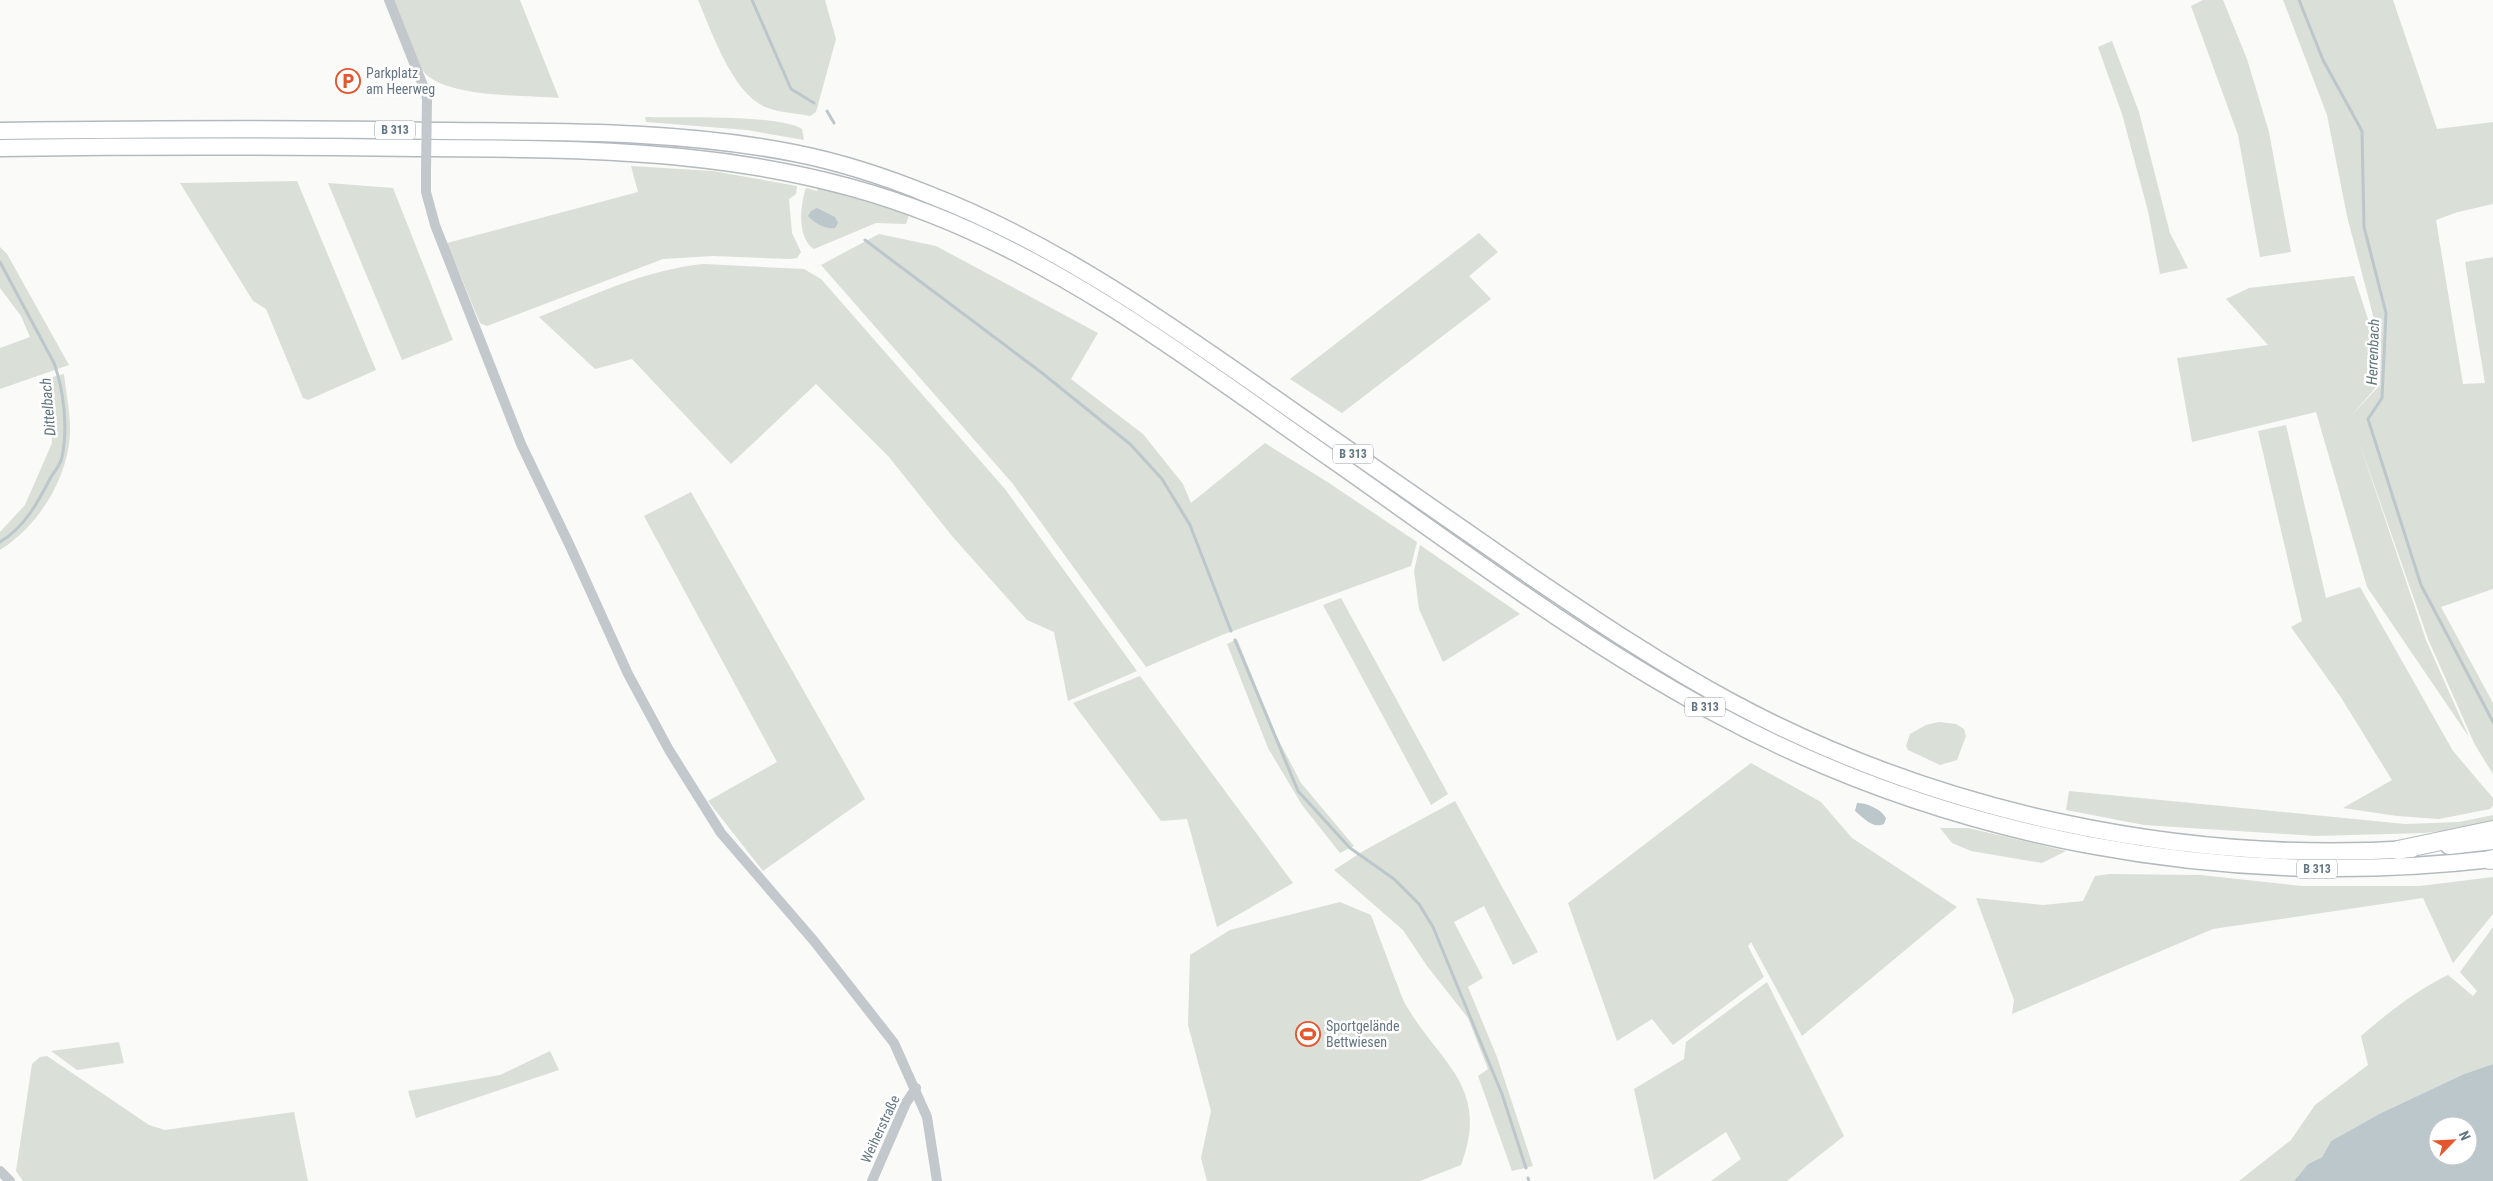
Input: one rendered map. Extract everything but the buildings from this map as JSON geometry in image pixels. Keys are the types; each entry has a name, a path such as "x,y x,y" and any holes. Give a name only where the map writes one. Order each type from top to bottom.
{"highway":[{"name":"B 313","path":"0,131 301,129 564,133 693,140 790,152 827,161 908,186 960,206 1013,231 1062,258 1159,319 1490,548 1635,645 1742,708 1871,766 1918,783 2031,816 2136,837 2258,849 2345,851 2398,850 2493,841"},
{"name":"B 313","path":"0,148 310,146 565,150 709,159 788,171 875,194 931,214 993,241 1042,267 1157,338 1536,601 1633,665 1708,709 1810,760 1936,808 2059,840 2144,856 2227,865 2344,869 2401,867 2492,859"},
{"path":"2398,850 2493,830"}],"street":[{"path":"389,0 426,93 426,192 435,225 521,444 633,683 669,750 721,833 868,1008 894,1043 916,1088 930,1131 937,1181"},
{"name":"Weiherstraße","path":"872,1181 906,1103 916,1088"},
{"path":"0,1171 9,1180"}],"shaded area":[{"path":"393,0 520,0 559,98 486,94 466,91 433,80 423,71 414,56"},
{"path":"698,0 825,0 836,39 816,112 810,116 773,110 756,101 744,91 725,61"},
{"path":"2203,0 2223,0 2247,59 2269,132 2291,252 2260,257 2238,135 2191,6"},
{"path":"2283,0 2393,0 2437,129 2493,122 2493,204 2458,212 2436,220 2463,384 2485,383 2465,262 2493,257 2493,589 2441,607 2493,703 2493,774 2475,745 2428,639 2357,436 2426,640 2469,737 2367,587 2316,412 2192,442 2177,358 2268,345 2226,299 2249,288 2354,276 2380,356 2378,385 2350,417 2380,385 2381,346 2347,216 2327,115"},
{"path":"2112,41 2139,112 2170,233 2188,268 2160,274 2148,211 2122,114 2098,47"},
{"path":"645,117 726,118 772,121 802,129 804,140 747,130 646,122"},
{"path":"631,166 713,171 797,186 796,194 789,199 792,233 801,252 797,258 790,259 713,256 663,259 487,326 480,323 447,243 638,192"},
{"path":"297,181 376,370 308,400 303,398 266,309 253,301 180,183"},
{"path":"328,183 393,188 453,340 402,360"},
{"path":"818,187 909,215 906,224 876,223 814,249 809,244 802,229 801,212 806,188 817,191"},
{"path":"817,208 835,217 838,223 835,228 820,225 808,216 811,211"},
{"path":"1479,233 1498,252 1469,276 1491,299 1342,413 1290,379"},
{"path":"879,234 936,246 1098,333 1071,379 1143,434 1183,484 1191,503 1265,443 1417,542 1411,566 1222,635 1146,667 1013,484 821,265"},
{"path":"0,247 7,254 69,365 0,389 0,348 30,337 21,316 0,288"},
{"path":"704,264 804,269 821,279 1005,489 1137,671 1068,701 1054,632 1027,620 952,536 889,457 816,384 731,464 632,359 595,369 539,317 620,284 682,267"},
{"path":"64,374 70,435 63,469 57,485 38,515 14,540 0,550 0,532 25,505 52,443 49,378"},
{"path":"2286,425 2326,598 2360,587 2453,751 2493,798 2493,805 2490,809 2439,819 2397,816 2343,808 2392,780 2340,696 2291,627 2302,621 2258,431"},
{"path":"691,492 865,799 763,871 708,801 777,762 644,516"},
{"path":"1420,545 1520,614 1443,662 1419,609 1414,571"},
{"path":"1341,598 1448,794 1431,805 1323,605"},
{"path":"1237,639 1277,737 1301,783 1354,846 1340,853 1302,805 1268,748 1227,644"},
{"path":"1140,676 1293,883 1217,927 1187,819 1161,821 1073,703"},
{"path":"1939,722 1956,724 1964,729 1966,736 1957,760 1940,765 1908,750 1906,746 1910,734 1926,725"},
{"path":"1751,763 1821,802 1852,838 1957,907 1802,1036 1751,942 1748,946 1764,977 1673,1045 1652,1019 1617,1041 1568,903"},
{"path":"2069,791 2405,824 2459,822 2493,815 2493,825 2424,833 2316,836 2144,825 2066,810"},
{"path":"1455,801 1538,952 1513,965 1484,906 1454,922 1483,978 1468,987 1497,1057 1533,1166 1512,1171 1478,1076 1488,1069 1468,1018 1427,966 1403,930 1334,870 1365,850"},
{"path":"1857,803 1869,805 1881,812 1886,818 1884,824 1876,825 1865,820 1855,811"},
{"path":"1940,828 1968,828 2066,851 2042,863 1971,851 1952,843"},
{"path":"2109,874 2201,875 2301,886 2420,886 2493,877 2493,914 2453,963 2423,898 2213,929 2012,1014 2014,1000 1976,898 2043,905 2083,901 2095,876"},
{"name":"Sportgelände Bettwiesen","path":"1340,902 1371,915 1405,1004 1447,1062 1466,1096 1470,1116 1468,1138 1461,1165 1420,1181 1207,1181 1201,1158 1211,1111 1188,1025 1190,955 1230,930"},
{"path":"2493,927 2493,1064 2464,1074 2379,1114 2331,1141 2322,1157 2308,1164 2294,1181 2239,1181 2291,1140 2315,1105 2368,1065 2361,1036 2392,1010 2424,988 2448,975 2473,996 2477,991 2460,972"},
{"path":"1767,982 1844,1136 1787,1181 1711,1181 1741,1159 1726,1132 1654,1180 1634,1089 1684,1059 1686,1042"},
{"path":"119,1042 124,1063 77,1070 51,1051"},
{"path":"550,1051 559,1070 416,1118 408,1091 500,1075"},
{"path":"47,1056 149,1125 165,1130 294,1112 308,1181 23,1181 16,1171 32,1064 40,1057"},
{"path":"2493,1064 2493,1181 2294,1181 2308,1164 2322,1157 2331,1141 2379,1114 2464,1074"}],"waterway":[{"path":"752,0 791,89 814,103"},
{"name":"Herrenbach","path":"2299,0 2323,60 2362,131 2364,227 2386,313 2382,398 2368,419 2421,585 2493,722"},
{"path":"827,111 834,123"},
{"path":"865,240 1042,373 1130,444 1162,479 1190,525 1231,631"},
{"name":"Dittelbach","path":"0,262 54,363 63,397 65,422 64,446 59,465 24,521 0,542"},
{"path":"1235,640 1298,791 1350,848 1394,879 1419,904 1433,927 1502,1094 1526,1168"}],"place":[{"name":"Parkplatz am Heerweg","path":"348,81"},
{"name":"Sportgelände Bettwiesen","path":"1308,1034"}]}
